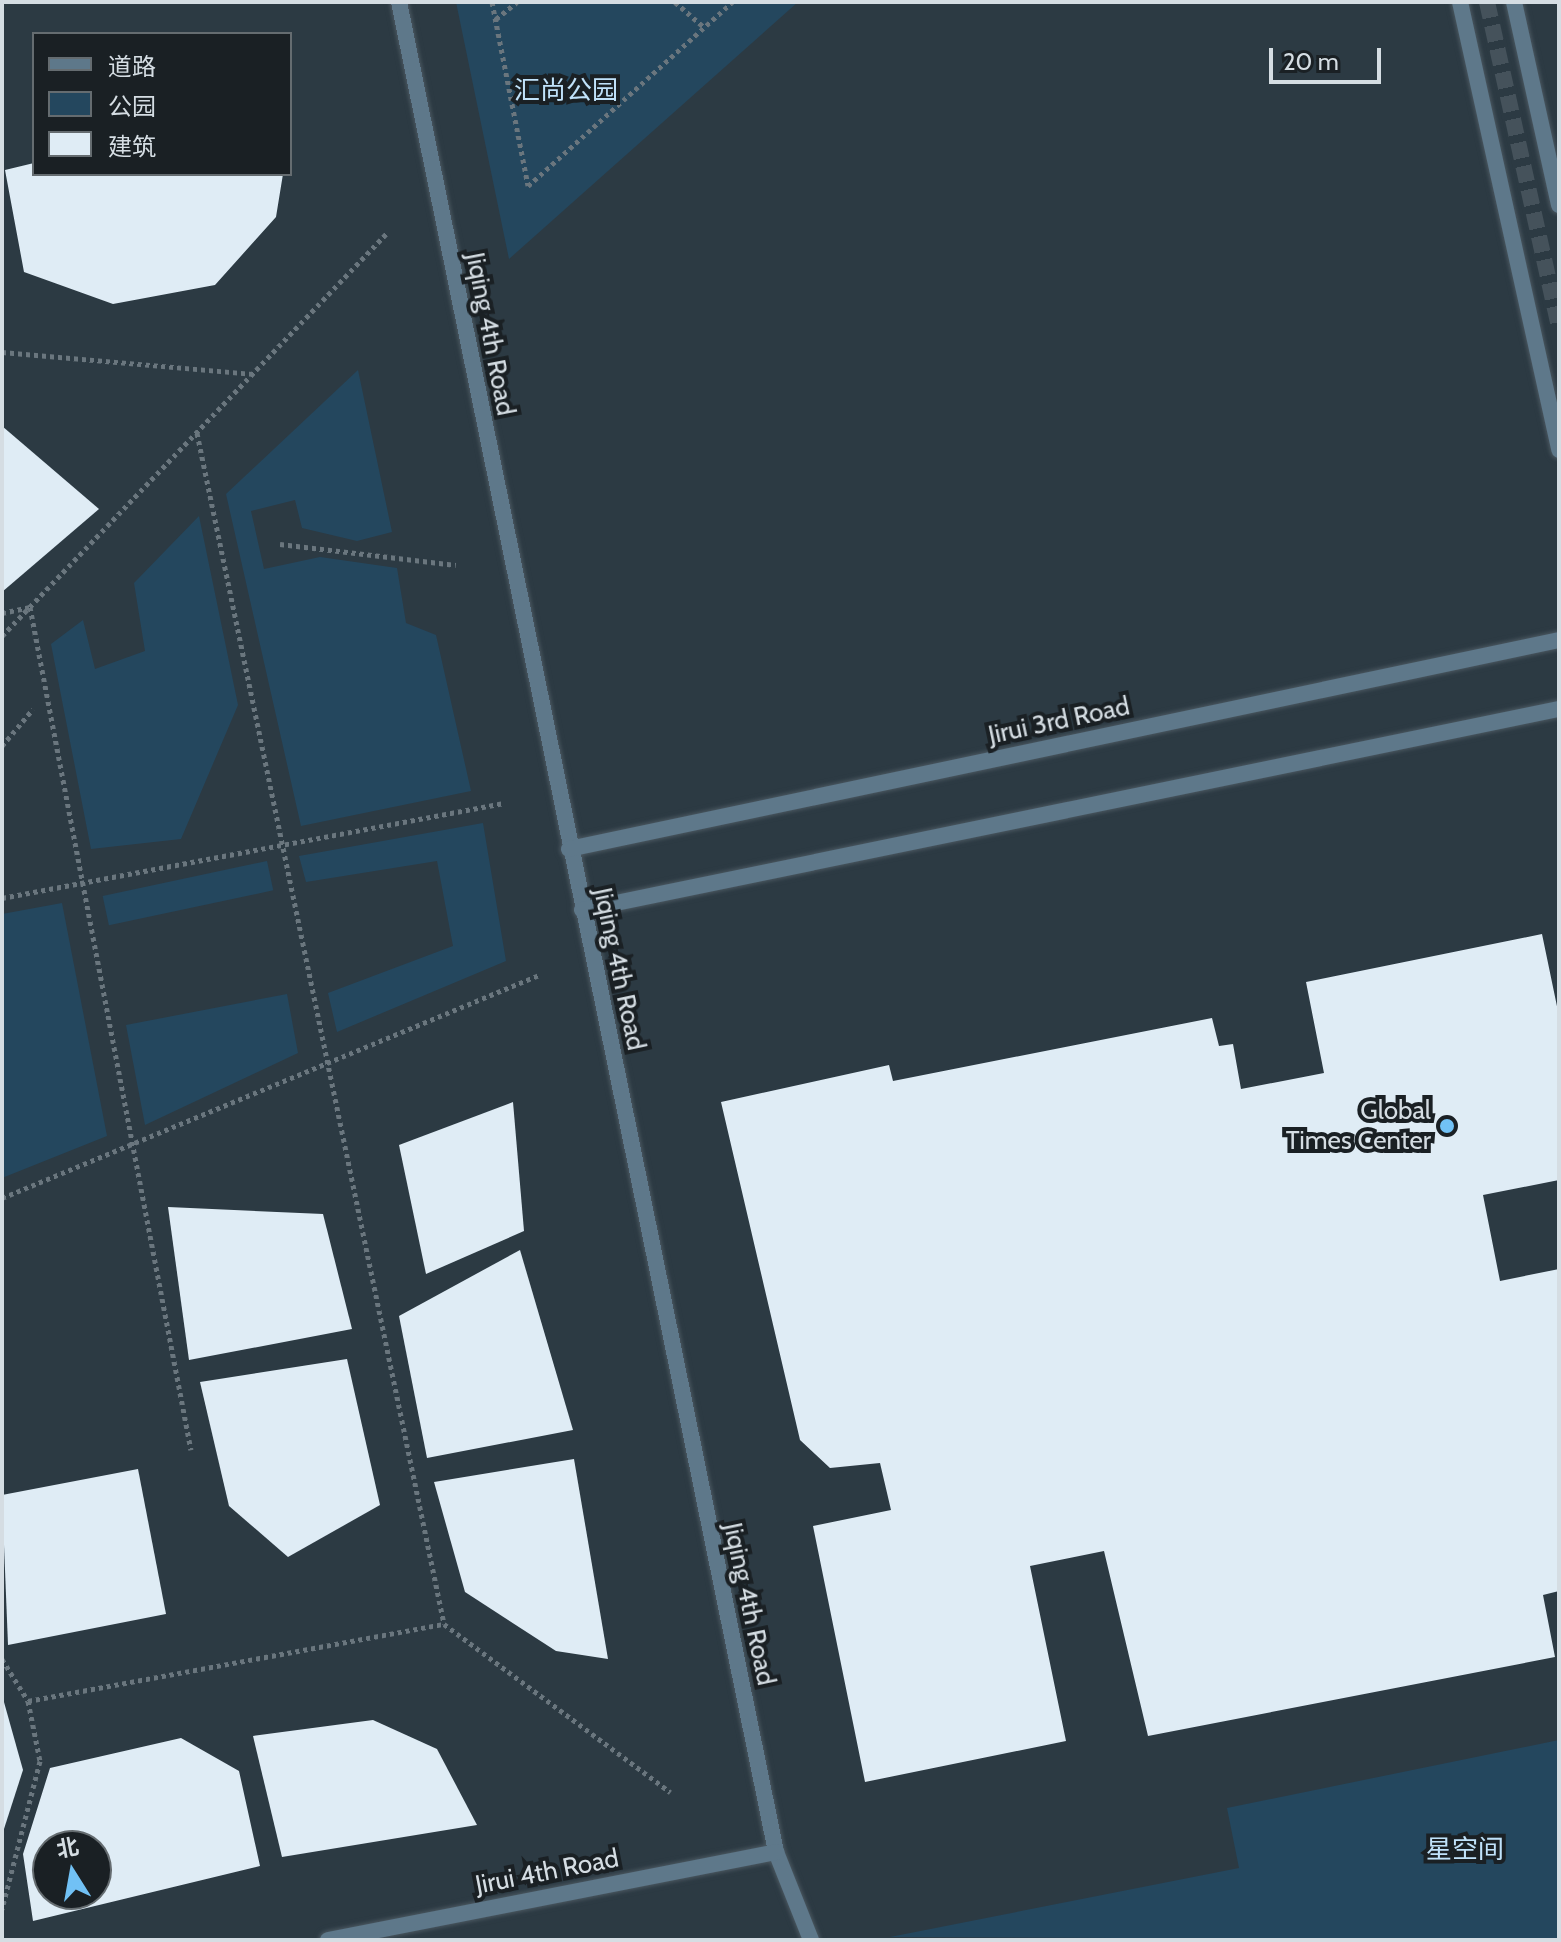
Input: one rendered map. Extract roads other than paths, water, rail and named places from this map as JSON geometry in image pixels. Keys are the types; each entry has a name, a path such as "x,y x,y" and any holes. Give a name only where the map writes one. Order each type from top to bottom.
{"street":[{"name":"Jiqing 4th Road","path":"399,2 569,849 776,1852 811,1940"},
{"path":"1460,2 1559,450"},
{"path":"1514,2 1559,205"},
{"name":"Jirui 3rd Road","path":"569,849 1559,640"},
{"path":"582,910 1559,709"},
{"name":"Jirui 4th Road","path":"328,1940 776,1852"}],"tunnel":[{"path":"1487,2 1559,327"}],"place":[{"name":"Global Times Center","path":"1447,1126"}],"park label":[{"name":"汇尚公园","path":"566,91"},
{"name":"星空间","path":"1465,1850"}]}
